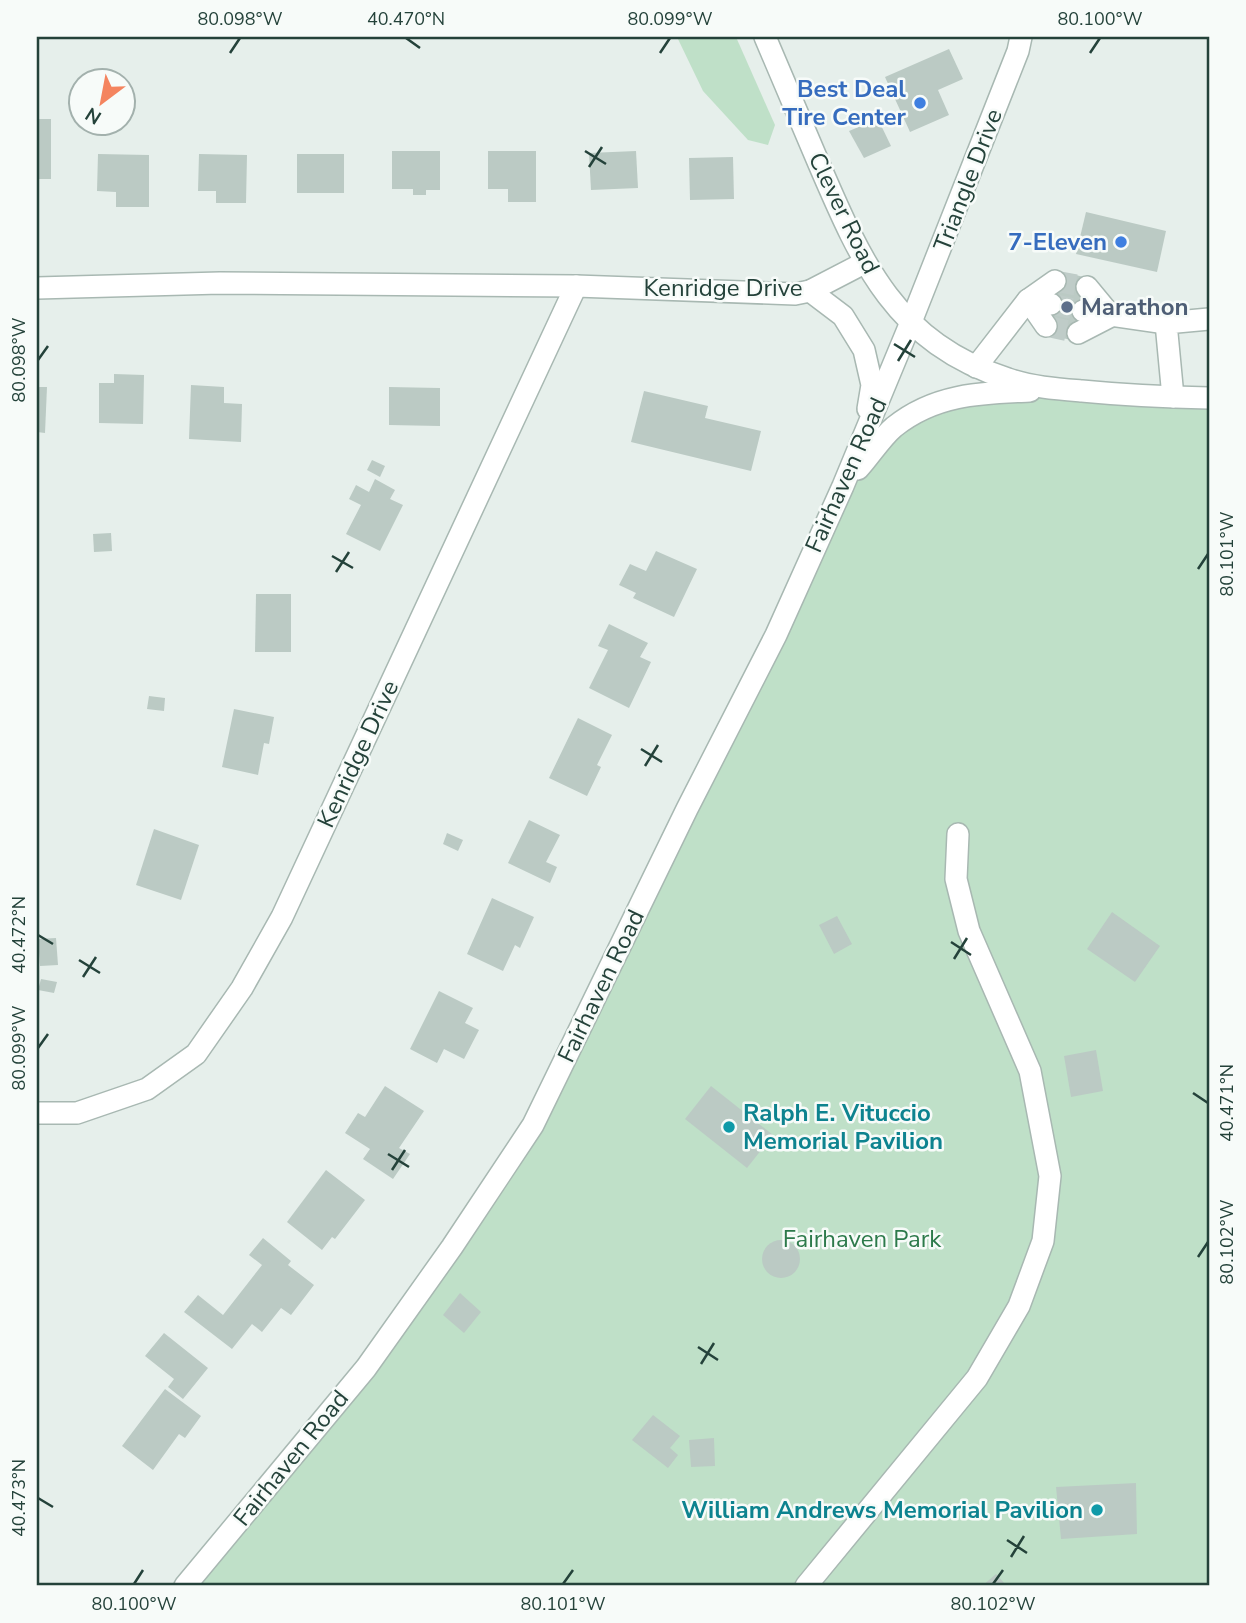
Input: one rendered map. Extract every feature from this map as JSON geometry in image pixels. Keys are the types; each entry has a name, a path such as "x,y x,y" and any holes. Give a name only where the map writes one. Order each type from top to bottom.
{"street":[{"name":"Clever Road","path":"765,37 864,263 886,295 911,322 940,347 976,367 1011,380 1060,389 1144,397 1209,398"},
{"name":"Triangle Drive","path":"911,322 1018,51 1021,37"},
{"name":"Kenridge Drive","path":"37,288 220,283 576,286 795,293 810,291 864,263"},
{"path":"976,367 1028,300 1055,281"},
{"name":"Kenridge Drive","path":"37,1113 77,1113 147,1089 196,1054 242,988 282,917 576,286"},
{"path":"1087,287 1111,316"},
{"path":"810,291 843,316 864,350 872,385 863,442"},
{"path":"1028,300 1051,304"},
{"path":"1028,300 1046,326"},
{"path":"1083,311 1166,323 1209,319"},
{"path":"1078,333 1111,316"},
{"name":"Fairhaven Road","path":"185,1586 366,1368 452,1247 533,1125 687,809 776,635 863,442 911,322"},
{"path":"1166,323 1173,397"},
{"path":"843,486 893,428 934,402 987,393 1060,389"},
{"path":"806,1586 977,1378 1019,1306 1043,1241 1050,1176 1030,1072 970,931 956,879 958,834"}],"green space":[{"path":"677,37 736,37 775,125 768,145 748,140 703,91"},
{"name":"Fairhaven Park","path":"987,393 1209,398 1209,1586 185,1586 366,1368 533,1125 843,486 893,428"}],"building":[{"name":"Best Deal Tire Center","path":"949,49 963,79 938,90 949,115 910,132 885,77"},
{"path":"37,119 51,119 51,179 37,179"},
{"path":"878,119 891,146 864,158 849,131"},
{"path":"392,151 440,151 440,190 426,190 426,195 413,195 413,189 392,189"},
{"path":"488,151 536,151 536,202 508,202 508,189 488,189"},
{"path":"636,151 638,188 591,190 589,153"},
{"path":"98,154 149,155 149,207 116,207 116,192 97,191"},
{"path":"199,154 247,155 246,203 216,203 216,191 198,191"},
{"path":"297,154 344,154 344,193 297,193"},
{"path":"733,157 734,199 690,200 689,158"},
{"name":"7-Eleven","path":"1086,212 1166,231 1157,272 1076,254"},
{"name":"Marathon","path":"1057,271 1089,278 1076,341 1044,334"},
{"path":"114,374 144,375 143,424 99,423 99,383 114,383"},
{"path":"191,385 224,387 224,403 242,404 241,442 189,439"},
{"path":"37,387 47,387 45,433 37,432"},
{"path":"389,387 440,388 440,426 389,425"},
{"path":"644,391 708,406 705,418 761,431 751,471 631,442"},
{"path":"372,460 385,466 380,477 367,470"},
{"path":"375,479 395,490 390,499 403,505 380,551 346,534 361,505 349,499 356,485 369,492"},
{"path":"111,533 112,551 94,552 93,534"},
{"path":"656,551 697,569 674,617 633,598 636,593 619,585 630,564 646,571"},
{"path":"256,594 291,594 291,652 255,652"},
{"path":"609,624 648,643 640,657 651,662 629,708 589,688 608,650 598,646"},
{"path":"149,696 165,698 164,711 147,709"},
{"path":"234,709 274,717 269,744 264,743 258,775 222,767"},
{"path":"578,718 612,735 597,765 601,767 587,796 549,778"},
{"path":"529,820 560,835 546,862 557,867 550,883 508,863"},
{"path":"154,829 199,845 181,900 136,885"},
{"path":"447,833 463,840 458,851 443,844"},
{"path":"492,898 534,917 520,948 515,945 503,971 467,954"},
{"path":"1112,912 1160,946 1135,982 1087,949"},
{"path":"837,916 852,944 834,954 819,925"},
{"path":"56,938 58,965 40,966 38,939"},
{"path":"41,979 57,982 54,993 38,990"},
{"path":"439,991 473,1008 465,1023 479,1030 464,1059 444,1049 437,1063 410,1049"},
{"path":"1096,1050 1103,1091 1071,1097 1064,1056"},
{"path":"385,1086 424,1111 399,1148 410,1154 393,1179 363,1159 370,1149 345,1133 358,1113 365,1117"},
{"name":"Ralph E. Vituccio Memorial Pavilion","path":"711,1086 773,1135 747,1168 685,1119"},
{"path":"326,1170 365,1200 335,1239 332,1237 322,1250 287,1222"},
{"path":"263,1238 291,1261 288,1265 314,1285 291,1315 281,1308 262,1332 252,1324 232,1349 184,1312 198,1295 223,1315 262,1265 249,1255"},
{"path":"781,1240 794,1246 800,1259 794,1272 781,1278 768,1272 762,1259 768,1246"},
{"path":"460,1293 481,1312 464,1333 443,1315"},
{"path":"164,1333 208,1368 183,1399 168,1387 174,1379 145,1356"},
{"path":"165,1389 201,1416 185,1438 179,1434 153,1470 122,1446"},
{"path":"653,1415 680,1436 670,1448 678,1455 668,1468 632,1440"},
{"path":"714,1438 715,1466 691,1467 689,1440"},
{"name":"William Andrews Memorial Pavilion","path":"1136,1483 1137,1534 1061,1539 1056,1487"},
{"path":"996,1574 1007,1586 982,1586"}],"tunnel":[{"path":"1055,281 1087,287"},
{"path":"1051,304 1083,311"},
{"path":"1046,326 1078,333"}],"place":[{"name":"Best Deal Tire Center","path":"920,103"},
{"name":"7-Eleven","path":"1121,242"},
{"name":"Marathon","path":"1067,307"},
{"name":"Ralph E. Vituccio Memorial Pavilion","path":"729,1127"},
{"name":"William Andrews Memorial Pavilion","path":"1097,1510"}]}
